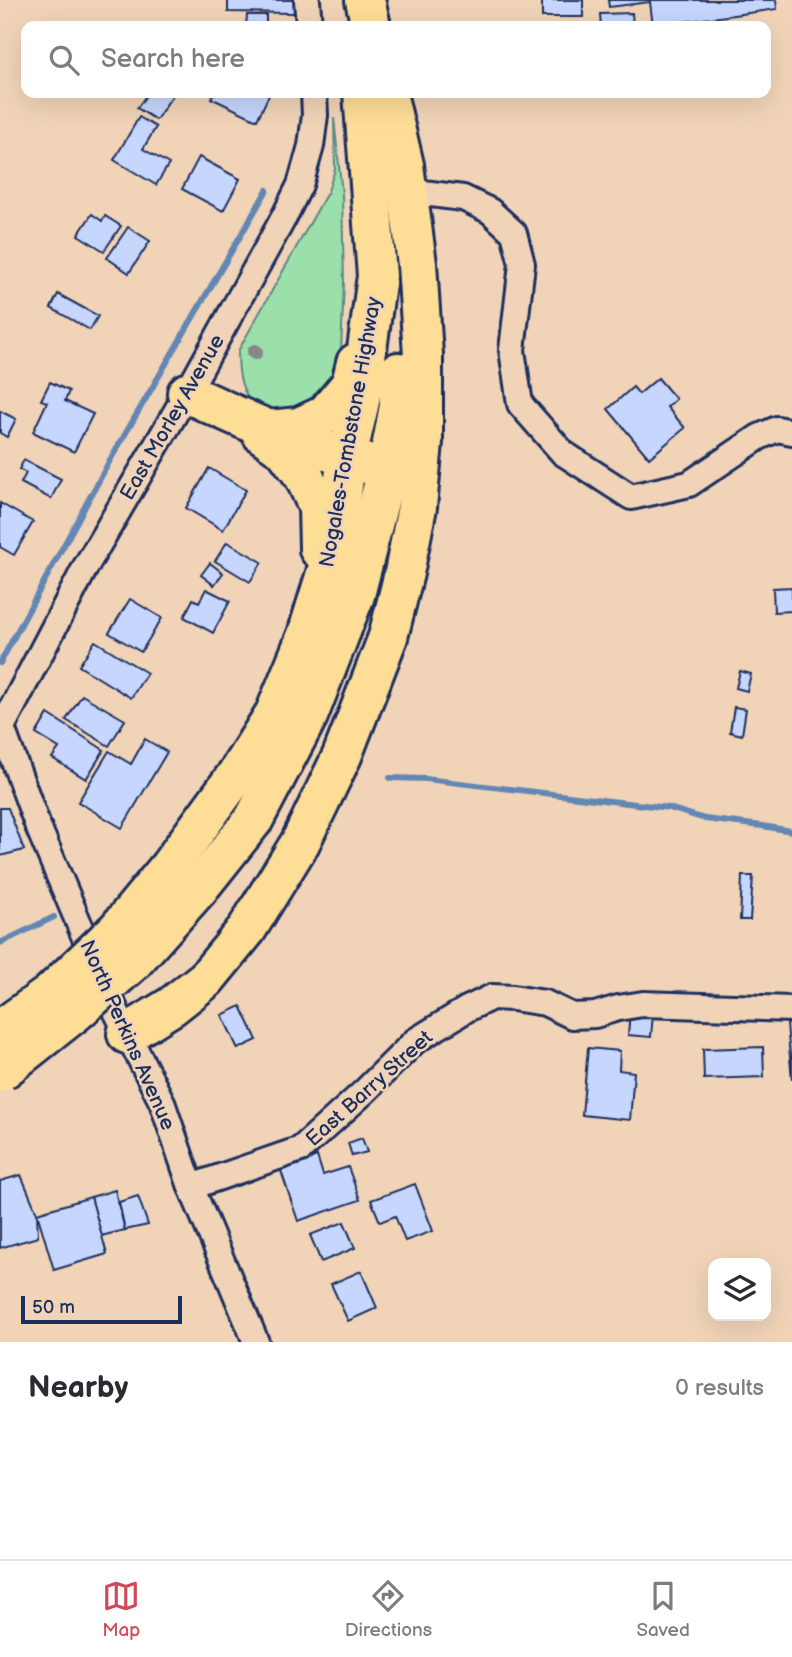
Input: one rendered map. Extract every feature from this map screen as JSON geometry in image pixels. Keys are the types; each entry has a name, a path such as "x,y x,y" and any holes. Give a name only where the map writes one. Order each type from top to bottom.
{"main road":[{"path":"361,21 363,0"},
{"path":"363,0 369,21"},
{"path":"253,423 299,427 325,415 351,384 377,276 363,98"},
{"path":"127,1034 172,1006 206,979 247,929 300,843 342,756 388,637 417,507 423,442 423,355 416,264 404,165 388,98"},
{"name":"Nogales-Tombstone Highway","path":"0,1030 50,993 117,930 169,867 235,777 275,713 307,635 335,544 347,457 360,401 377,276"},
{"name":"Nogales-Tombstone Highway","path":"0,1072 132,963 199,888 254,819 308,716 355,595 387,470 400,406 396,318 377,276"},
{"path":"187,393 253,423 387,470"},
{"path":"253,423 285,450 304,476 318,507 321,592"}],"street":[{"path":"307,0 309,21"},
{"name":"East Morley Avenue","path":"1,730 86,566 284,219 300,185 312,146 314,98"},
{"path":"407,191 463,198 490,211 514,233 522,264 512,350 520,404 563,453 631,497 689,484 759,437 777,429 792,432"},
{"name":"North Perkins Avenue","path":"1,730 115,1009 162,1102 191,1187 256,1342"},
{"name":"East Barry Street","path":"191,1187 301,1149 415,1041 492,997 545,1003 572,1016 594,1016 643,1004 792,1009"}],"green space":[{"path":"334,118 342,194 344,283 340,373 300,417 256,412 241,383 238,351 328,191 335,169"}],"building":[{"path":"228,0 294,0 294,13 228,12"},
{"path":"542,0 583,0 583,17 542,17"},
{"path":"608,0 776,0 777,9 689,21 652,21 650,2 609,7"},
{"path":"632,13 633,21 601,21 600,14"},
{"path":"247,15 266,15 266,21 246,21"},
{"path":"144,98 171,98 156,120 137,108"},
{"path":"211,98 268,98 257,120"},
{"path":"139,117 156,127 143,149 169,164 156,185 114,160"},
{"path":"199,157 240,179 223,211 182,189"},
{"path":"92,214 102,221 105,216 121,226 104,251 78,235"},
{"path":"128,227 150,241 129,273 107,258"},
{"path":"58,294 98,316 90,330 51,308"},
{"path":"658,378 676,399 667,407 685,428 649,458 608,409 633,387 639,394"},
{"path":"50,382 69,391 65,401 93,414 74,452 33,432 47,402 41,400"},
{"path":"0,411 16,419 7,437 0,433"},
{"path":"24,460 61,479 51,499 21,483 26,473 19,469"},
{"path":"209,468 246,490 223,530 186,508"},
{"path":"0,503 33,522 14,555 0,547"},
{"path":"227,542 262,562 250,582 215,561"},
{"path":"210,563 223,573 214,585 201,575"},
{"path":"792,587 792,611 774,612 773,588"},
{"path":"206,589 230,601 213,633 184,617 193,599 199,602"},
{"path":"130,599 162,618 141,652 109,633"},
{"path":"95,641 147,673 131,698 79,666"},
{"path":"740,671 751,674 747,691 736,688"},
{"path":"82,695 125,720 109,746 66,720"},
{"path":"734,707 746,709 742,735 730,732"},
{"path":"48,714 104,750 86,779 52,758 59,748 36,734"},
{"path":"145,739 167,752 122,828 78,802 109,751 131,764"},
{"path":"0,808 8,808 24,850 0,856"},
{"path":"742,876 753,876 750,920 740,920"},
{"path":"241,1006 257,1040 238,1049 222,1015"},
{"path":"630,1011 653,1013 651,1037 628,1035"},
{"path":"792,1023 792,1080 787,1024"},
{"path":"763,1047 764,1077 704,1079 703,1049"},
{"path":"588,1048 620,1051 619,1070 634,1072 630,1120 582,1115"},
{"path":"362,1138 367,1152 352,1156 348,1143"},
{"path":"317,1156 323,1175 348,1167 360,1200 298,1221 280,1168"},
{"path":"21,1175 37,1213 38,1237 0,1248 0,1181"},
{"path":"415,1184 433,1231 405,1241 395,1216 380,1222 371,1200"},
{"path":"115,1190 125,1230 101,1236 91,1197"},
{"path":"138,1196 148,1225 125,1230 119,1202"},
{"path":"91,1197 107,1254 54,1270 37,1213"},
{"path":"344,1222 355,1248 321,1262 310,1235"},
{"path":"361,1271 377,1308 348,1321 331,1284"}],"waterway":[{"path":"0,663 109,462 267,190"},
{"path":"390,778 426,779 669,808 705,819 792,831"},
{"path":"0,943 54,917"}]}
